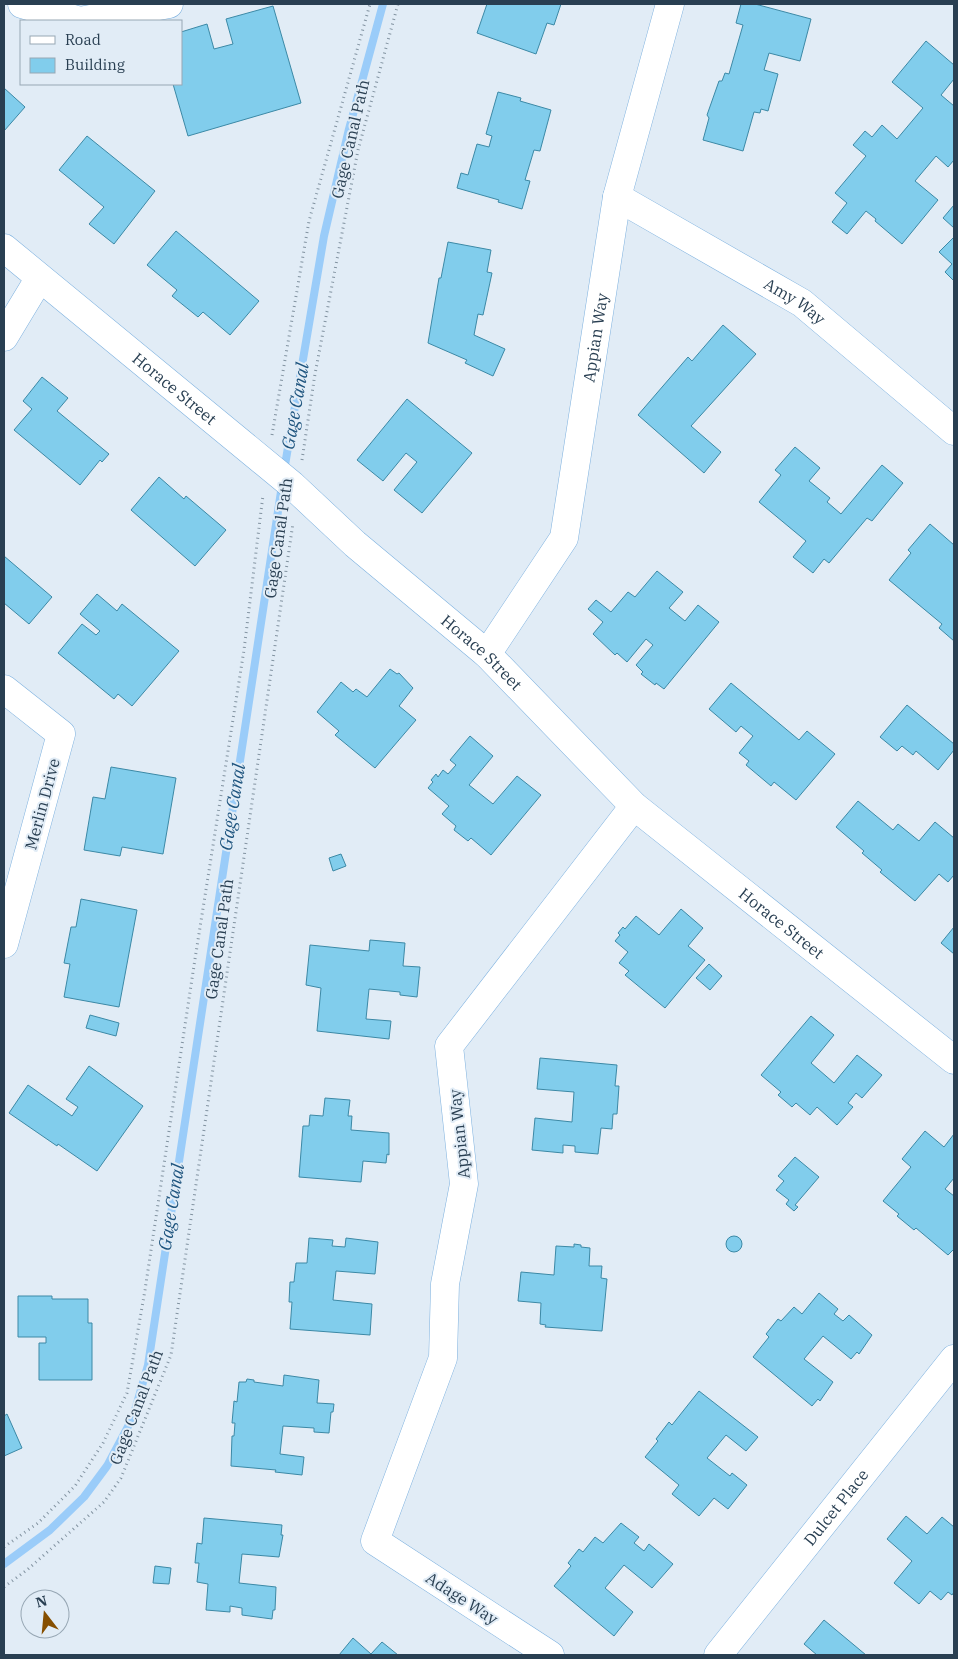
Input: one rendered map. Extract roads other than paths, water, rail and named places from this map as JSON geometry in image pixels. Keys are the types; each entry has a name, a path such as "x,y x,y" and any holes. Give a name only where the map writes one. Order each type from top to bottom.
{"street":[{"path":"22,4 77,20"},
{"path":"85,20 169,4"},
{"name":"Appian Way","path":"487,654 564,538 617,197 670,4"},
{"name":"Amy Way","path":"617,197 802,303 954,431"},
{"name":"Horace Street","path":"4,248 39,279 283,477 355,544 487,654 634,806 954,1060"},
{"path":"4,337 39,279"},
{"name":"Merlin Drive","path":"4,689 60,734 4,944"},
{"name":"Appian Way","path":"375,1541 443,1358 445,1284 464,1184 450,1046 634,806"},
{"name":"Dulcet Place","path":"718,1655 954,1360"},
{"name":"Adage Way","path":"375,1541 550,1655"}],"waterway":[{"name":"Gage Canal","path":"284,471 324,236 349,129 383,4"},
{"name":"Gage Canal","path":"4,1564 50,1530 84,1497 107,1466 133,1417 148,1365 282,485"}]}
